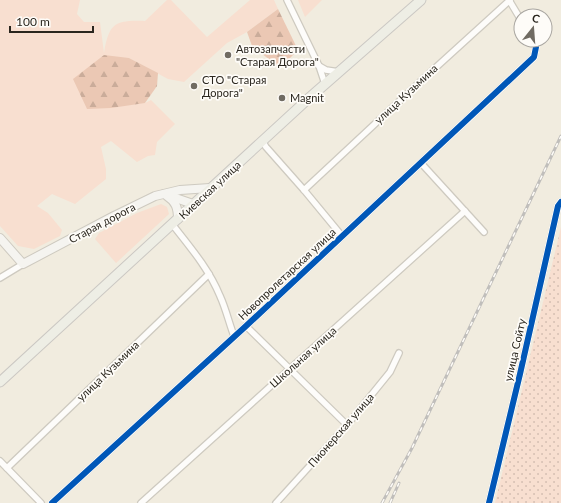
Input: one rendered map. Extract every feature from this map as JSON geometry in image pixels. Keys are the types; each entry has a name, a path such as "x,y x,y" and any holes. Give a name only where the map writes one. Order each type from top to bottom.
{"main road":[{"name":"Киевская улица","path":"0,382 338,72 422,0"}],"street":[{"path":"287,0 319,66 325,84"},
{"name":"улица Кузьмина","path":"304,190 510,0"},
{"name":"Новопролетарская улица","path":"52,503 246,326 534,57 536,48"},
{"path":"319,66 326,70 338,72"},
{"path":"262,142 342,236"},
{"path":"421,163 484,232"},
{"name":"Старая дорога","path":"0,278 23,264 136,205 163,194 180,190 210,188"},
{"path":"180,190 186,193 193,204"},
{"path":"163,194 193,204"},
{"path":"163,194 174,200 177,206 175,222 209,274 220,295 234,336"},
{"name":"улица Сойту","path":"489,503 519,380 558,206 561,202"},
{"name":"Школьная улица","path":"141,503 465,211"},
{"path":"0,238 23,264"},
{"name":"улица Кузьмина","path":"7,468 209,274"},
{"path":"246,326 347,425"},
{"name":"Пионерская улица","path":"276,503 347,425 390,372 398,352"},
{"path":"0,461 41,503"}],"shaded area":[{"path":"0,0 80,0 77,14 84,22 100,22 104,53 108,35 115,25 127,21 145,21 167,0 171,0 207,37 250,0 274,0 278,9 247,32 227,43 184,82 168,79 129,58 145,103 151,100 175,124 157,142 155,155 148,156 137,162 111,141 101,147 106,169 106,179 75,204 52,194 37,206 48,213 62,230 60,236 34,249 18,246 0,226"},
{"path":"298,0 322,0 305,17"},
{"path":"161,204 167,207 169,214 116,263 95,239 99,233 137,213"},
{"path":"561,227 561,503 495,503"}],"green space":[{"path":"278,9 298,50 280,68 252,46 247,32"},
{"path":"104,55 129,58 158,73 157,86 145,103 111,108 87,109 73,79"}],"railway":[{"path":"382,503 412,448 561,136"},
{"path":"390,503 399,483"}],"cycle path":[{"path":"52,503 246,326 534,57 536,48"},
{"path":"489,503 558,206 561,202"}],"place":[{"name":"Автозапчасти \"Старая Дорога\"","path":"228,55"},
{"name":"СТО \"Старая Дорога\"","path":"194,86"},
{"name":"Magnit","path":"282,98"}]}
